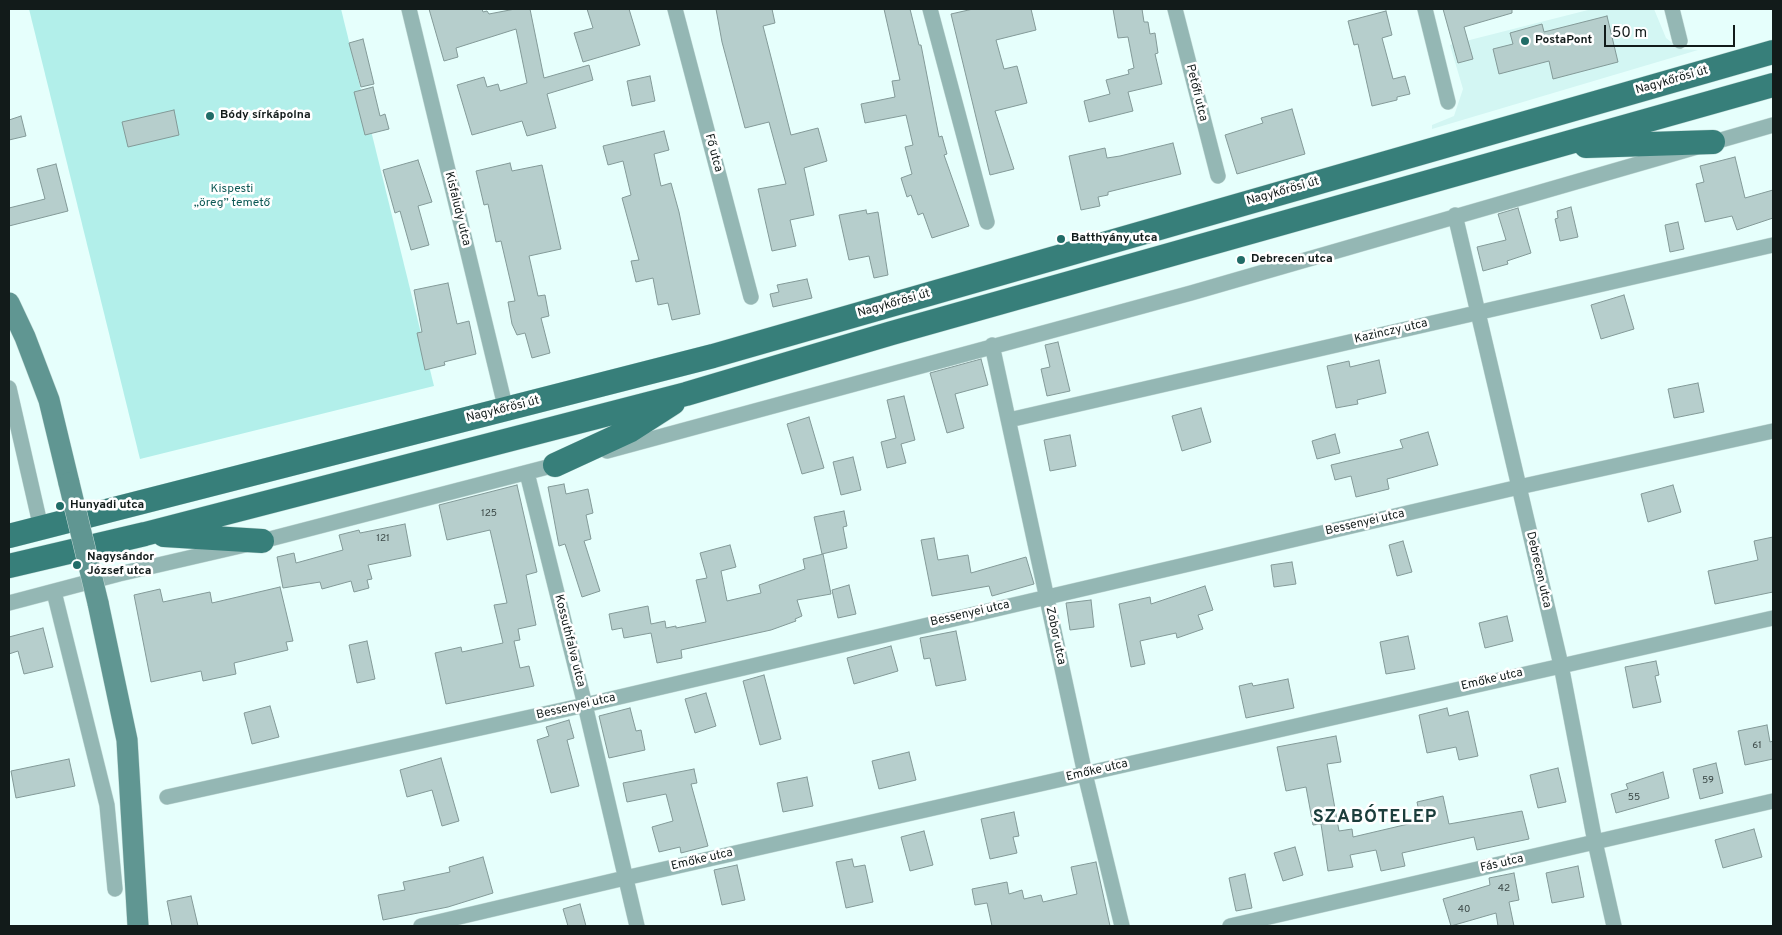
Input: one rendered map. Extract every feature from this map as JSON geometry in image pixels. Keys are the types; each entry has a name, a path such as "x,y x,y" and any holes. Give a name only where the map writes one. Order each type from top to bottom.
{"main road":[{"name":"Nagykőrösi út","path":"9,536 713,356 1773,52"},
{"path":"9,566 145,534 686,394 892,333 1547,147 1773,85"},
{"path":"1547,147 1713,142"},
{"path":"555,465 632,430 686,394"},
{"path":"145,534 262,542"}],"street":[{"name":"Kisfaludy utca","path":"409,9 506,410"},
{"name":"Fő utca","path":"675,9 750,297"},
{"path":"930,9 986,222"},
{"name":"Petőfi utca","path":"1175,9 1218,176"},
{"path":"1424,9 1448,102"},
{"path":"1672,9 1680,41"},
{"path":"9,603 119,574 262,542 527,473 992,345 1191,293 1455,215 1773,125"},
{"name":"Debrecen utca","path":"1455,215 1561,665 1595,842 1614,926"},
{"name":"Kazinczy utca","path":"1009,420 1478,311 1773,245"},
{"path":"9,303 49,400 98,603 127,740 132,793 138,926"},
{"name":"Zobor utca","path":"992,345 1085,774 1122,926"},
{"path":"9,388 41,528"},
{"name":"Bessenyei utca","path":"167,798 585,705 1047,596 1773,431"},
{"name":"Kossuthfalva utca","path":"527,473 585,705 637,926"},
{"path":"54,592 107,805 115,889"},
{"name":"Emőke utca","path":"421,926 1773,618"},
{"name":"Fás utca","path":"1230,926 1773,800"}],"shaded area":[{"path":"1592,9 1654,9 1666,38 1680,49 1698,50 1432,129 1432,125 1454,116 1463,89 1450,45"}],"green space":[{"name":"Kispesti „öreg” temető","path":"29,9 341,9 434,386 140,459"}],"building":[{"path":"429,9 482,9 483,12 487,11 489,14 515,9 530,9 544,78 589,65 593,80 547,94 556,128 527,136 522,121 472,135 457,85 484,77 487,87 498,84 500,91 527,83 516,29 456,48 458,57 444,61"},
{"path":"587,9 629,9 640,45 583,62 574,33 593,28"},
{"path":"716,9 772,9 775,23 763,26 791,135 818,128 827,161 804,168 814,215 790,220 796,246 772,251 758,189 786,184 769,122 745,128 722,42"},
{"path":"884,9 910,9 919,45 921,45 939,137 942,136 947,154 944,155 969,226 932,238 923,213 918,215 911,195 907,197 901,178 912,174 905,147 913,145 906,115 865,123 861,104 895,97 892,81 900,80"},
{"path":"973,9 1031,9 1036,30 996,40 1004,69 1017,66 1027,103 995,111 1014,169 990,175 951,14"},
{"path":"1113,9 1142,9 1144,22 1148,22 1150,34 1155,33 1158,53 1155,54 1162,84 1128,92 1133,111 1089,122 1084,101 1110,94 1106,80 1129,74 1128,70 1134,68 1128,37 1118,38"},
{"path":"1443,9 1512,9 1512,13 1464,27 1473,59 1458,63"},
{"path":"1386,11 1392,35 1382,38 1393,79 1405,76 1410,94 1397,97 1397,100 1372,106 1358,44 1354,45 1348,21"},
{"path":"1607,16 1618,62 1553,79 1549,61 1499,74 1493,49 1513,44 1510,33 1542,24 1544,32"},
{"path":"363,39 374,84 361,87 349,43"},
{"path":"650,76 655,101 632,106 627,81"},
{"path":"373,87 380,116 385,114 389,129 365,135 354,92"},
{"path":"1292,109 1305,154 1237,174 1225,135 1263,123 1261,118"},
{"path":"174,110 179,135 128,147 122,122"},
{"path":"21,116 26,136 9,140 9,120"},
{"path":"664,131 669,150 654,154 661,186 671,183 679,212 700,314 672,320 668,303 658,305 653,278 636,282 631,261 639,260 622,198 631,195 623,161 608,165 603,146"},
{"path":"1173,143 1181,174 1108,192 1108,195 1098,197 1100,206 1081,210 1069,156 1105,148 1107,158"},
{"path":"1735,157 1745,198 1773,190 1773,218 1737,230 1732,216 1705,222 1696,184 1704,182 1700,166"},
{"path":"418,160 432,202 418,206 429,245 411,250 400,211 395,213 383,170"},
{"path":"510,163 512,171 542,165 561,249 529,256 538,296 545,295 549,316 541,318 550,353 532,358 525,333 517,335 512,324 508,302 515,301 501,241 496,242 488,204 484,205 476,171"},
{"path":"56,164 68,211 9,226 9,208 45,199 37,169"},
{"path":"1571,207 1578,237 1560,241 1555,219 1558,218 1557,211"},
{"path":"1518,208 1531,253 1507,261 1508,264 1483,271 1477,247 1506,240 1498,214"},
{"path":"866,210 867,214 878,212 888,275 874,278 869,256 849,260 839,215"},
{"path":"1678,222 1684,249 1670,252 1665,225"},
{"path":"807,279 812,298 773,307 770,294 779,292 777,285"},
{"path":"448,283 457,324 469,321 476,354 444,362 445,365 425,370 417,333 422,332 414,290"},
{"path":"1624,295 1634,329 1601,339 1591,305"},
{"path":"1058,342 1070,391 1047,396 1041,369 1050,367 1045,345"},
{"path":"981,359 988,385 955,394 964,428 947,433 930,373"},
{"path":"1379,360 1386,393 1357,400 1358,404 1336,408 1327,366 1349,361 1350,367"},
{"path":"1698,383 1704,412 1674,418 1668,389"},
{"path":"904,396 915,440 901,444 906,463 887,468 881,442 896,438 887,400"},
{"path":"1201,408 1211,442 1182,451 1172,416"},
{"path":"809,417 824,468 802,474 787,424"},
{"path":"1428,432 1438,465 1387,479 1389,489 1356,497 1351,476 1335,480 1331,465 1403,448 1400,440"},
{"path":"1335,434 1340,453 1317,459 1312,441"},
{"path":"1070,435 1076,466 1050,471 1044,440"},
{"path":"853,457 861,490 841,495 833,462"},
{"path":"564,484 566,494 588,489 593,513 586,515 591,539 584,541 600,591 582,597 565,544 559,546 548,487"},
{"path":"517,485 537,572 526,575 536,625 518,629 520,640 514,641 520,668 529,666 534,686 446,704 435,653 461,647 462,652 503,643 494,605 507,603 490,530 447,540 439,505"},
{"path":"1673,485 1681,512 1648,522 1641,494"},
{"path":"844,511 847,526 843,527 847,548 822,554 814,517"},
{"path":"405,524 411,556 368,565 372,579 367,580 369,588 354,592 351,581 322,589 320,582 283,588 277,557 294,553 296,563 343,550 339,535 359,530 360,533"},
{"path":"1773,537 1773,592 1715,604 1708,571 1758,560 1754,541"},
{"path":"934,538 938,560 968,555 971,573 1026,557 1034,584 992,596 989,586 932,596 921,540"},
{"path":"1403,541 1412,572 1397,576 1389,545"},
{"path":"730,545 736,567 721,571 727,601 761,593 759,585 805,569 803,559 823,554 831,594 797,600 802,616 795,619 796,621 771,630 681,650 682,658 657,663 651,633 624,638 622,628 612,630 609,614 648,606 651,624 665,621 666,628 676,626 676,628 706,622 696,580 707,578 700,553"},
{"path":"1292,562 1296,584 1274,587 1271,565"},
{"path":"849,585 856,614 838,618 832,590"},
{"path":"1205,586 1213,610 1198,615 1203,629 1177,638 1176,633 1140,641 1145,664 1131,667 1119,604 1150,597 1151,604"},
{"path":"280,587 293,641 286,642 288,650 234,663 236,674 203,681 201,671 151,682 134,595 160,589 163,602 210,592 212,603"},
{"path":"1091,600 1094,627 1070,630 1066,603"},
{"path":"1507,616 1513,641 1485,648 1479,623"},
{"path":"43,628 53,667 24,674 18,651 9,654 9,637"},
{"path":"956,631 966,680 936,686 930,658 924,659 920,638"},
{"path":"1408,636 1415,669 1386,674 1380,642"},
{"path":"367,641 375,679 357,683 349,645"},
{"path":"891,646 898,671 854,684 847,658"},
{"path":"1656,661 1659,675 1655,676 1661,702 1633,708 1625,667"},
{"path":"764,675 781,739 760,745 743,681"},
{"path":"1288,679 1294,708 1246,718 1239,686 1252,683 1253,686"},
{"path":"706,693 716,726 695,733 685,699"},
{"path":"270,706 279,737 252,744 244,713"},
{"path":"630,708 636,731 641,730 645,750 609,758 599,716"},
{"path":"1447,708 1449,716 1468,711 1478,756 1459,760 1456,747 1427,753 1419,715"},
{"path":"569,720 574,738 567,740 579,786 551,793 537,740 549,736 546,727"},
{"path":"1767,725 1770,742 1773,741 1773,759 1745,765 1738,731"},
{"path":"1336,736 1341,762 1327,764 1339,831 1352,829 1353,837 1421,821 1417,802 1443,796 1449,824 1522,811 1529,839 1477,850 1474,837 1402,853 1405,866 1381,871 1376,850 1350,855 1353,867 1328,871 1321,824 1313,825 1306,787 1286,791 1277,747"},
{"path":"909,752 916,780 879,789 872,761"},
{"path":"441,758 459,821 442,826 432,790 407,797 400,770"},
{"path":"69,759 75,786 16,798 11,771"},
{"path":"1716,763 1723,793 1700,799 1693,769"},
{"path":"1558,768 1566,802 1538,808 1530,775"},
{"path":"694,769 697,783 691,784 708,846 681,853 680,847 659,852 652,827 673,821 666,794 627,802 623,783"},
{"path":"1663,772 1669,798 1616,813 1611,794 1628,789 1626,784"},
{"path":"807,777 813,806 783,812 777,783"},
{"path":"1014,812 1019,836 1013,837 1017,853 990,859 981,819"},
{"path":"1754,829 1762,857 1723,868 1715,840"},
{"path":"924,831 933,865 910,871 901,837"},
{"path":"1295,847 1303,875 1283,881 1274,853"},
{"path":"483,857 493,893 448,907 383,920 378,895 405,890 403,882 450,872 449,867"},
{"path":"852,859 854,867 865,865 873,902 846,908 836,862"},
{"path":"1096,862 1110,926 992,926 987,903 975,905 972,889 1007,882 1009,894 1022,890 1024,899 1041,895 1043,902 1077,894 1071,867"},
{"path":"737,865 745,900 722,905 714,870"},
{"path":"1578,866 1584,897 1552,903 1546,873"},
{"path":"1514,873 1519,900 1509,902 1514,926 1498,926 1496,913 1451,926 1443,899 1490,885 1489,878"},
{"path":"1245,874 1252,908 1236,911 1229,878"},
{"path":"191,896 198,926 172,926 167,901"},
{"path":"580,904 586,926 568,926 563,909"}],"place":[{"name":"PostaPont","path":"1525,41"},
{"name":"Bódy sírkápolna","path":"210,116"},
{"name":"Batthyány utca","path":"1061,239"},
{"name":"Debrecen utca","path":"1241,260"},
{"name":"Hunyadi utca","path":"60,506"},
{"name":"Nagysándor József utca","path":"77,565"}],"district":[{"name":"SZABÓTELEP","path":"1375,818"}]}
